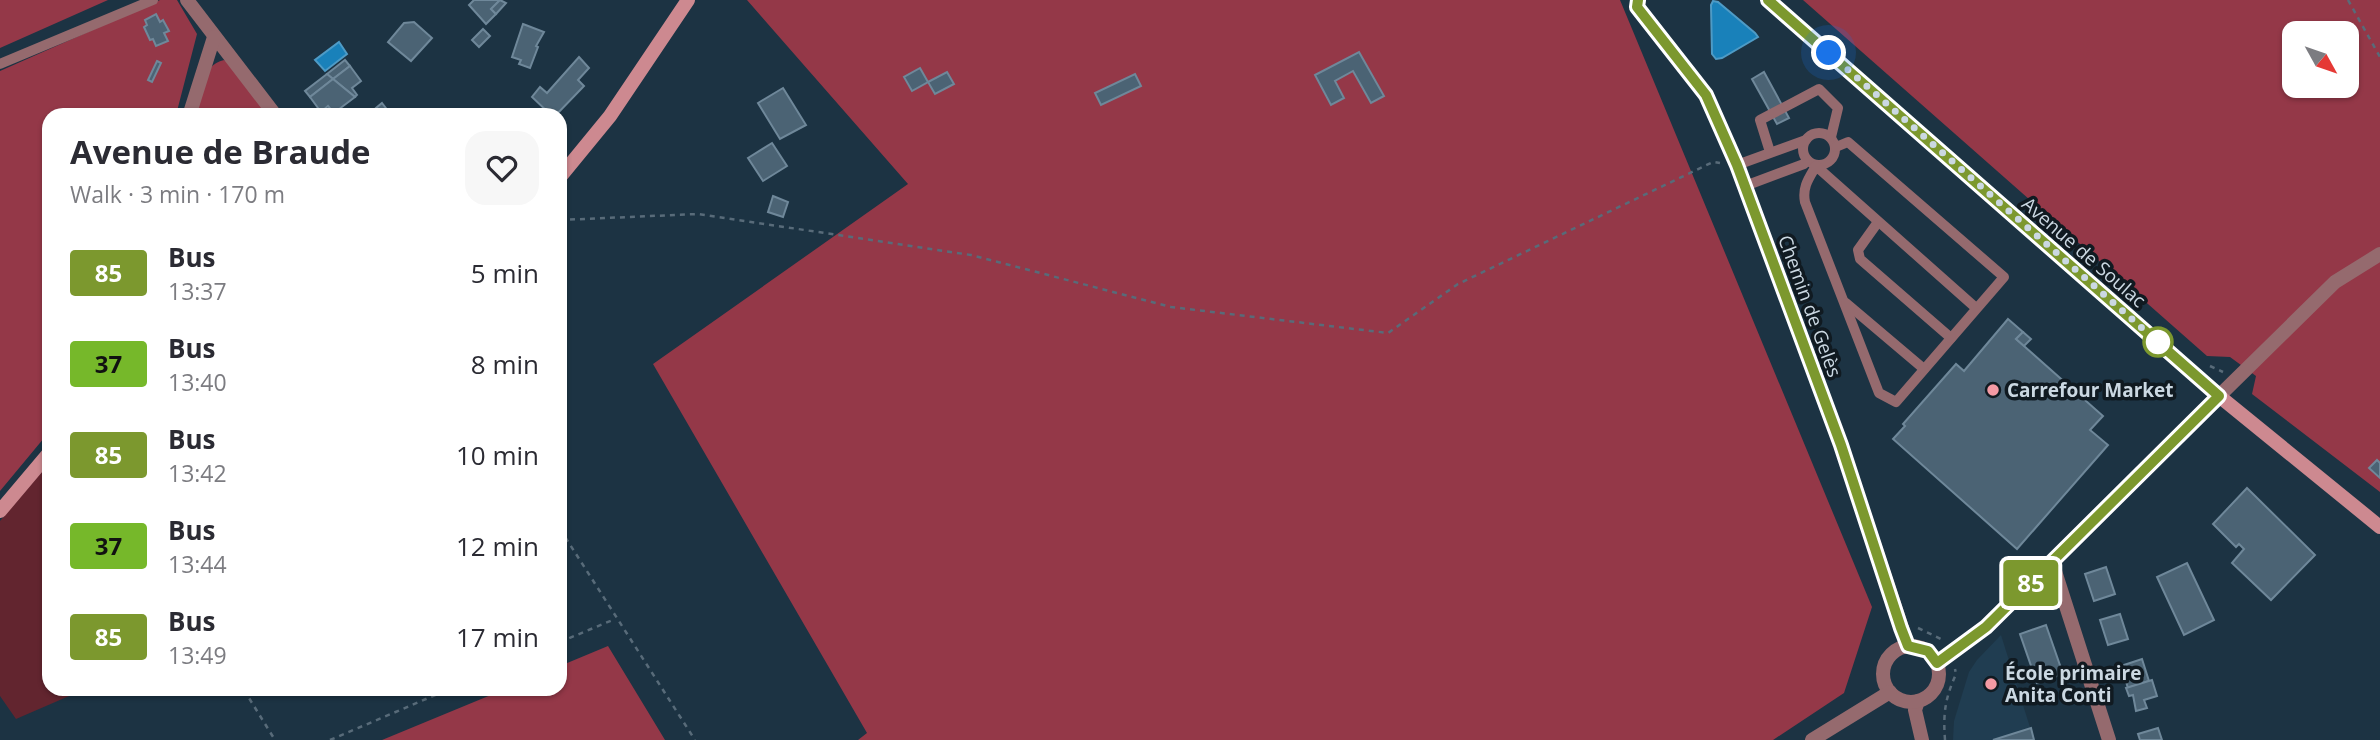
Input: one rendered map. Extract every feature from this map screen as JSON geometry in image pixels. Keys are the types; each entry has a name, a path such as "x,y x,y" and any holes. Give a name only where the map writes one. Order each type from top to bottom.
{"main road":[{"path":"567,169 611,116 688,0"},
{"name":"Avenue de Soulac","path":"1768,0 2219,396 2380,527"},
{"path":"0,511 42,461"}],"street":[{"path":"187,0 270,108"},
{"name":"Chemin de Gelès","path":"1638,0 1637,7 1706,95 1737,165 1914,647"},
{"path":"192,108 214,37"},
{"path":"1937,663 1986,627 2335,282 2380,254"},
{"path":"2052,562 2109,740"},
{"path":"1914,647 1933,656 1937,663 1938,682 1934,690 1918,701 1902,701 1890,692 1883,676 1887,659 1900,648 1914,647"},
{"path":"1812,740 1890,692"},
{"path":"1918,701 1916,710 1922,740"}],"lane":[{"path":"0,64 152,0"},
{"path":"1745,186 1804,164 1831,161 1838,108 1819,89 1760,120 1770,152"},
{"path":"1737,165 1820,133 1833,142 1848,142 2004,276 1896,402 1879,393 1805,202 1803,193 1812,163"},
{"path":"1806,139 1803,150 1812,163 1976,308"},
{"path":"1878,222 1858,250 1860,259 1951,338"},
{"path":"1844,302 1924,369"}],"path":[{"path":"2348,0 2380,57"},
{"path":"567,220 698,214 971,254 1171,307 1388,333 1458,284 1579,225 1713,162 1737,165"},
{"path":"567,540 695,740"},
{"path":"567,639 616,619"},
{"path":"1914,647 1929,633"},
{"path":"248,696 275,740"},
{"path":"330,740 433,696"}],"shaded area":[{"path":"0,0 108,0 0,48"},
{"path":"160,0 177,0 197,34 178,108 42,108 42,440 0,491 0,71"},
{"path":"747,0 1620,0 1872,607 1844,693 1773,740 858,740 867,733 653,364 908,184"},
{"path":"1803,0 2380,0 2380,492 2252,394 2256,376 2230,357 2207,356"},
{"path":"224,60 232,65 265,108 195,108 206,75 216,63"},
{"path":"42,471 42,696 69,696 16,719 0,696 0,521"},
{"name":"École primaire Anita Conti","path":"2001,635 2034,740 1953,740 1954,721 1969,672"},
{"path":"608,646 665,740 382,740 488,696 567,696 567,663"}],"water":[{"path":"1713,1 1718,2 1758,37 1716,59 1712,54"},
{"path":"339,42 347,54 325,71 315,60"}],"building":[{"path":"474,0 500,0 491,9 496,14 486,24 469,5"},
{"path":"500,0 506,3 496,14 491,9"},
{"path":"156,14 169,31 164,33 168,41 156,46 144,27 147,25 145,20"},
{"path":"414,22 432,38 411,61 388,42 404,23"},
{"path":"523,24 544,32 536,46 538,47 530,68 519,64 521,60 512,57"},
{"path":"483,29 490,36 479,47 472,40"},
{"path":"1359,52 1384,96 1371,103 1353,71 1335,81 1344,98 1331,105 1315,75"},
{"path":"579,57 589,68 578,80 584,86 563,108 544,108 532,97 540,87 547,93"},
{"path":"345,60 350,66 333,79 327,74"},
{"path":"157,61 161,63 152,82 148,80"},
{"path":"350,66 361,81 352,88 357,95 355,97 333,79"},
{"path":"920,68 928,82 912,91 904,77"},
{"path":"947,72 954,84 935,94 928,82"},
{"path":"1764,72 1789,118 1777,124 1752,79"},
{"path":"327,74 333,79 310,97 305,91"},
{"path":"1135,74 1141,86 1101,105 1095,93"},
{"path":"333,79 355,97 341,108 318,108 310,97"},
{"path":"783,88 806,125 780,139 758,103"},
{"path":"772,143 787,166 763,181 748,158"},
{"path":"773,196 788,202 783,217 768,212"},
{"path":"2008,319 2023,332 2016,339 2103,416 2090,430 2108,445 2017,549 1893,439 1956,364 1964,371"},
{"path":"2023,332 2031,339 2024,346 2016,339"},
{"path":"2377,460 2380,463 2380,478 2369,468"},
{"path":"2247,488 2315,555 2271,600 2232,563 2244,549 2239,544 2236,547 2213,524"},
{"path":"2187,563 2214,620 2184,635 2157,577"},
{"path":"2106,567 2115,594 2094,601 2085,574"},
{"path":"2120,614 2128,639 2108,645 2100,620"},
{"path":"2046,625 2063,674 2037,683 2020,634"},
{"path":"2142,659 2149,681 2128,688 2121,666"},
{"path":"2152,680 2157,696 2144,700 2147,708 2136,711 2133,695 2129,696 2126,688"},
{"path":"2031,728 2034,740 1993,740"},
{"path":"2158,728 2162,740 2140,740 2138,734"}],"bus line":[{"name":"85","path":"1638,0 1637,7 1706,95 1737,165 1841,445 1908,646 1928,651 1937,663 1986,627 2219,396 1768,0"}],"place":[{"name":"Carrefour Market","path":"1993,390"},
{"name":"École primaire Anita Conti","path":"1991,684"}],"route":[{"path":"1829,53 2158,342"}]}
